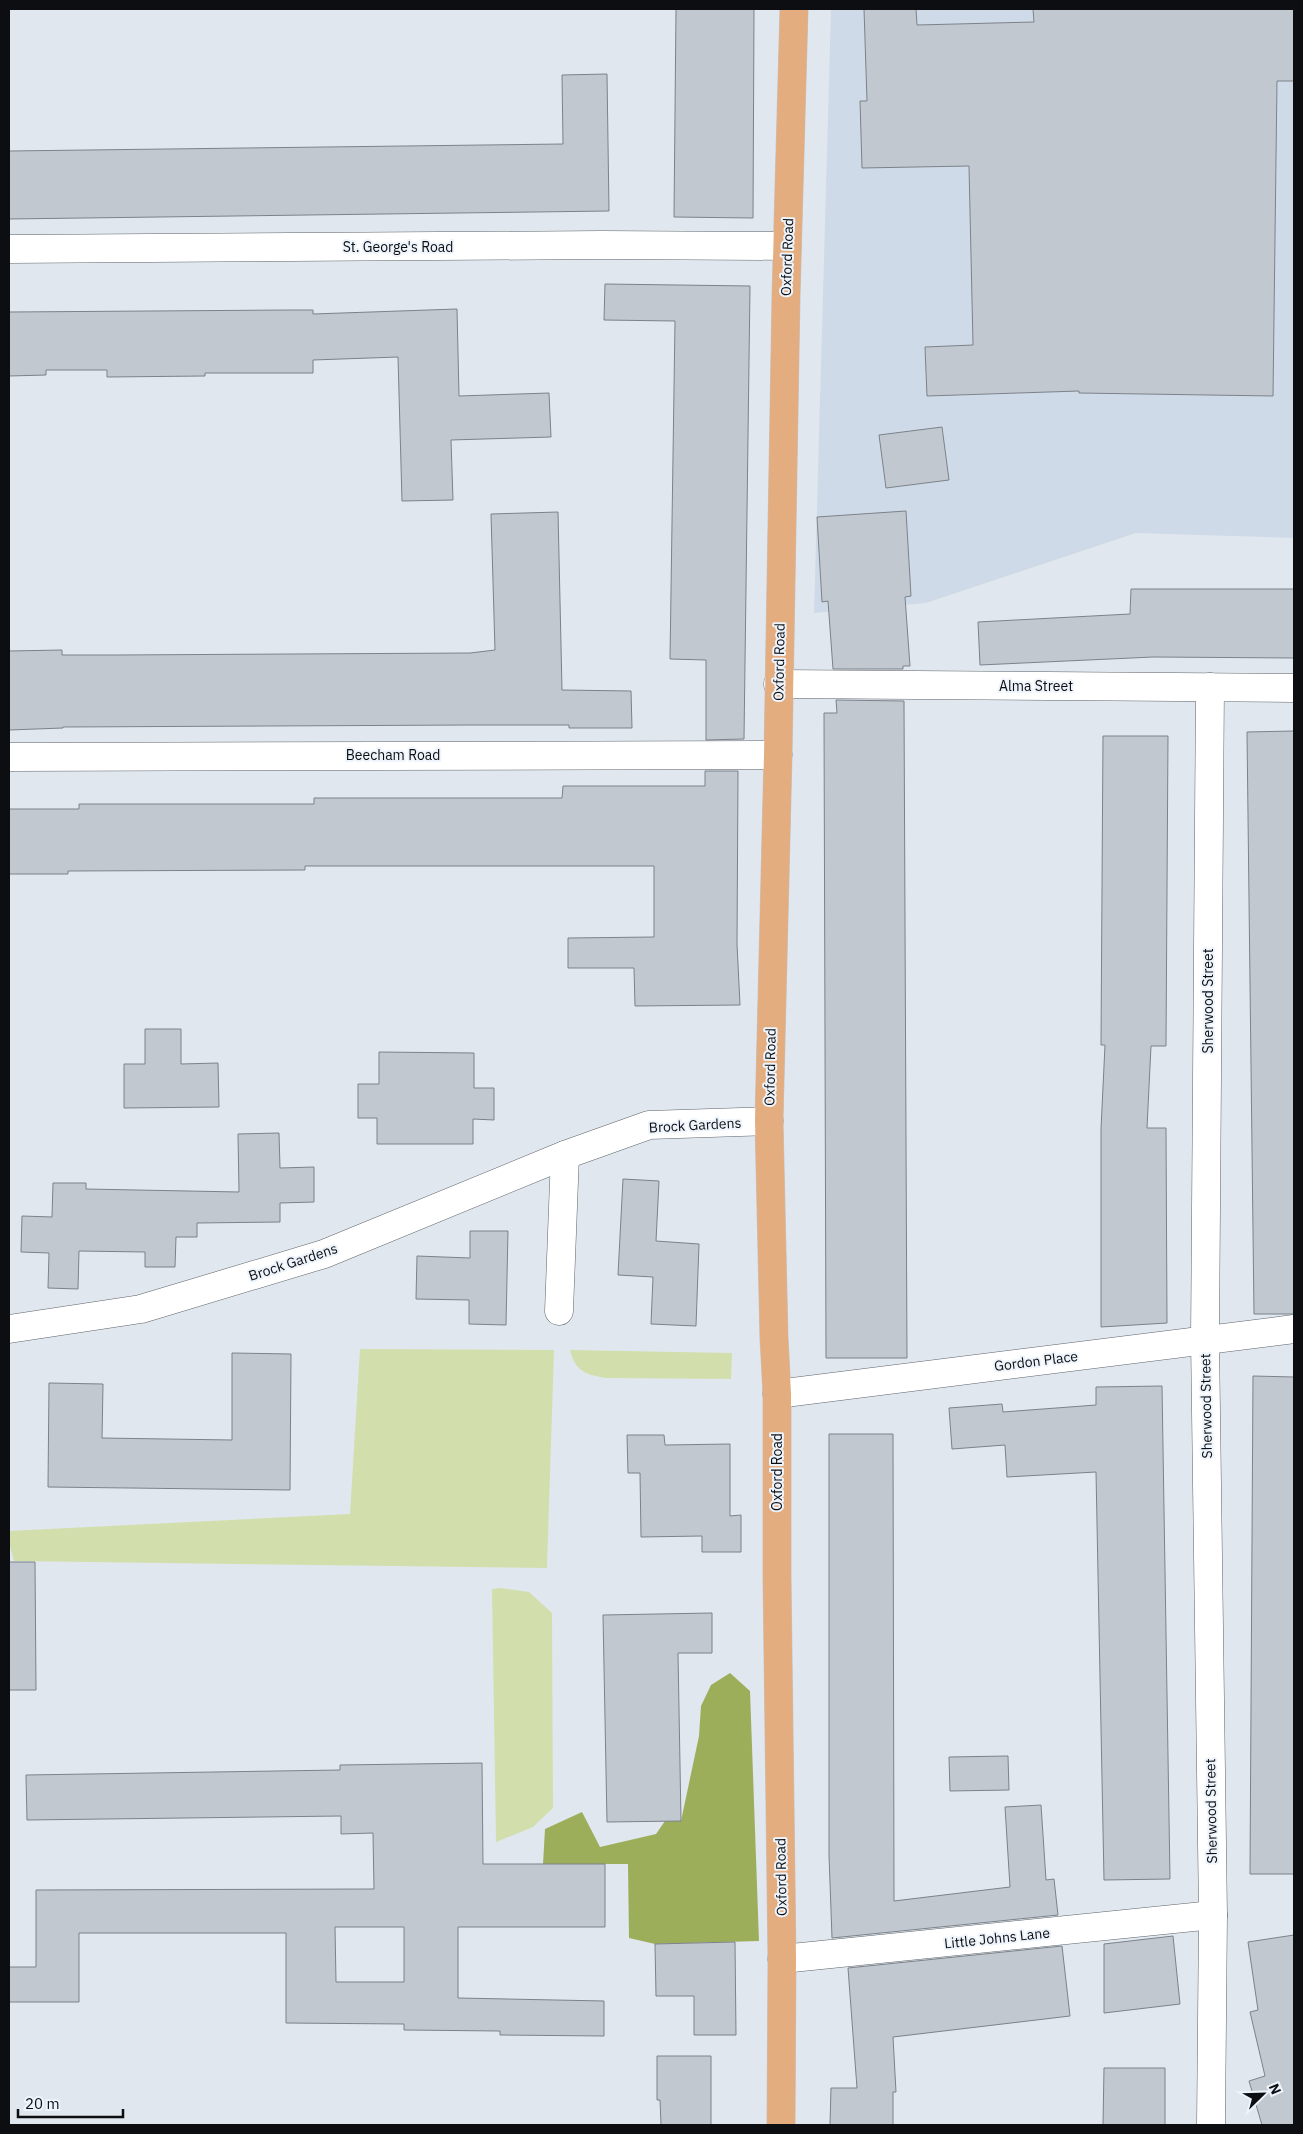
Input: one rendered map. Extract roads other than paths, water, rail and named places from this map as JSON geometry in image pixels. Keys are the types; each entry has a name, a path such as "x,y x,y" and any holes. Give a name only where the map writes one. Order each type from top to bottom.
{"main road":[{"name":"Oxford Road","path":"781,2125 782,1959 776,1578 777,1394 769,1121 787,246 794,9"}],"street":[{"name":"St. George's Road","path":"9,249 602,245 787,246"},
{"name":"Alma Street","path":"778,684 1294,688"},
{"name":"Sherwood Street","path":"1210,687 1205,1340 1212,1915 1211,2125"},
{"name":"Beecham Road","path":"9,757 778,755"},
{"name":"Brock Gardens","path":"9,1329 141,1309 324,1254 565,1155 649,1125 769,1121"},
{"path":"559,1311 565,1155"},
{"name":"Gordon Place","path":"777,1394 1294,1329"},
{"name":"Little Johns Lane","path":"782,1959 1212,1915"}]}
